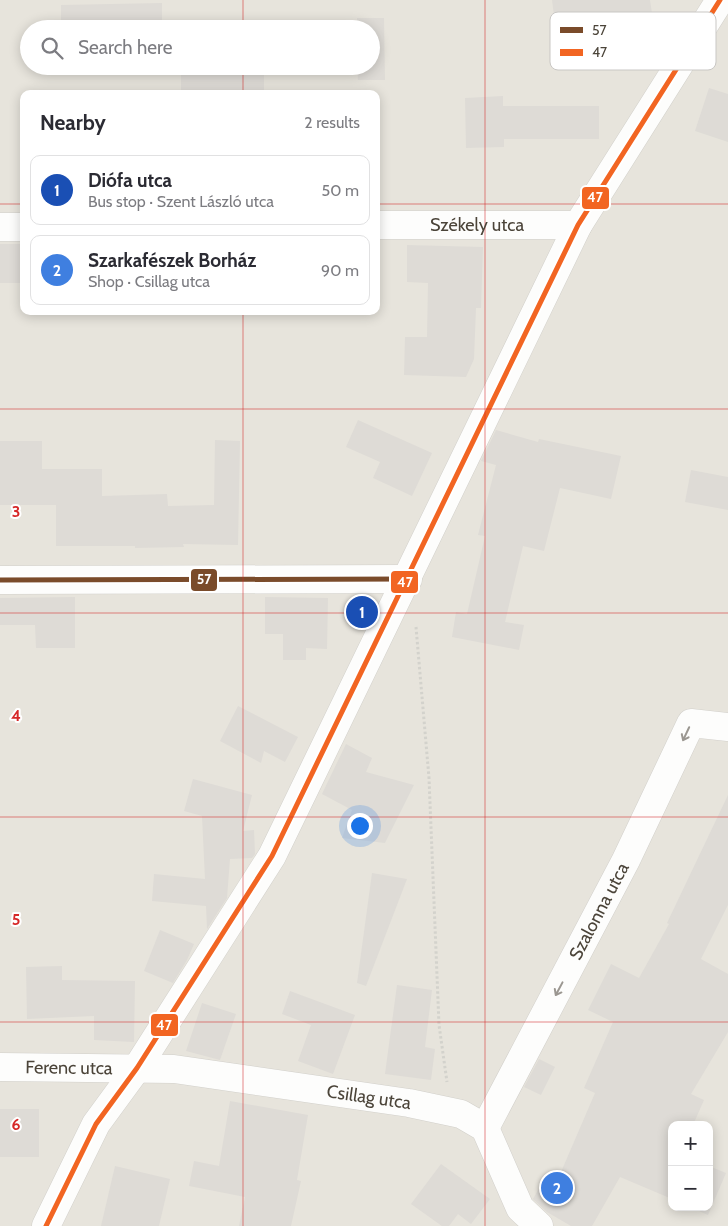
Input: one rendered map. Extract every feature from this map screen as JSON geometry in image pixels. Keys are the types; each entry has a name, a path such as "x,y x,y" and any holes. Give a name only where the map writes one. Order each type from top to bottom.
{"street":[{"path":"712,12 720,0"},
{"path":"46,1226 96,1124 137,1068 272,856 408,579 578,225 676,70"},
{"name":"Székely utca","path":"380,225 578,225"},
{"path":"0,227 20,226"},
{"path":"0,580 408,579"},
{"name":"Szalonna utca","path":"485,1128 626,860 691,723 728,727"},
{"name":"Ferenc utca","path":"0,1068 137,1068"},
{"name":"Csillag utca","path":"137,1068 174,1069 409,1103 461,1114 485,1128"},
{"path":"485,1128 520,1208 539,1226"}],"path":[{"path":"408,579 414,600 429,778 439,1025 448,1083 461,1114"}],"shaded area":[{"path":"0,0 728,0 728,1226 0,1226"}],"building":[{"path":"552,0 650,0 652,12 554,12"},
{"path":"162,3 162,20 61,20 61,5"},
{"path":"357,18 384,18 385,80 358,80 358,75 380,75 380,20 357,20"},
{"path":"181,75 264,75 264,90 181,90"},
{"path":"709,88 728,94 728,142 695,131"},
{"path":"503,96 503,106 599,106 599,139 504,139 504,147 466,148 465,98"},
{"path":"0,244 20,244 20,283 0,283"},
{"path":"407,245 483,247 481,308 476,308 474,359 466,377 404,375 405,337 427,337 428,283 407,282"},
{"path":"358,420 432,453 412,496 373,478 380,462 346,447"},
{"path":"496,430 538,442 539,439 621,456 611,499 560,488 544,551 523,546 505,622 524,625 519,650 452,637 456,612 467,614 485,536 478,535 496,465 481,461"},
{"path":"215,440 240,441 238,545 183,544 184,547 135,548 135,546 56,546 56,505 0,505 0,441 42,441 42,469 102,469 102,496 167,494 168,506 214,505"},
{"path":"691,470 728,477 728,510 685,502"},
{"path":"75,597 75,648 36,648 35,625 0,625 0,598"},
{"path":"265,597 328,598 327,649 306,648 306,660 283,660 283,634 265,634"},
{"path":"238,706 298,737 285,762 264,751 261,763 220,741"},
{"path":"346,744 372,758 366,772 414,785 385,843 342,838 352,810 322,794"},
{"path":"193,779 252,795 243,831 254,830 255,854 252,858 230,859 227,898 207,929 206,906 152,901 154,874 205,879 202,816 184,811"},
{"path":"728,795 728,905 701,959 728,974 728,1032 691,1094 704,1100 695,1121 668,1121 668,1197 620,1177 592,1226 571,1226 547,1212 533,1199 548,1173 558,1179 595,1093 584,1088 613,1022 588,1010 611,964 639,978 669,924 667,923"},
{"path":"372,873 407,879 366,986 357,983"},
{"path":"160,930 194,944 173,983 144,971"},
{"path":"62,966 62,980 135,981 134,1042 94,1040 94,1016 27,1019 26,967"},
{"path":"397,985 432,990 425,1047 435,1049 431,1080 385,1074"},
{"path":"290,991 355,1015 333,1074 298,1061 311,1025 282,1014"},
{"path":"202,1003 236,1014 220,1060 186,1051"},
{"path":"539,1059 555,1067 541,1095 524,1087"},
{"path":"230,1101 308,1115 297,1180 301,1181 291,1226 239,1226 245,1197 189,1186 194,1161 219,1166"},
{"path":"0,1109 39,1109 39,1157 0,1157"},
{"path":"441,1164 490,1199 471,1224 458,1214 449,1226 442,1226 411,1204"},
{"path":"115,1166 170,1179 159,1226 101,1226"},
{"path":"713,1168 726,1173 713,1203"},
{"path":"699,1211 710,1211 708,1215"}],"transit line":[{"name":"47","path":"712,12 720,0"},
{"name":"47","path":"46,1226 96,1124 137,1068 272,856 578,225 676,70"},
{"name":"57","path":"0,580 408,579"}],"place":[{"name":"Diófa utca","path":"362,612"},
{"name":"Szarkafészek Borház","path":"557,1188"}]}
